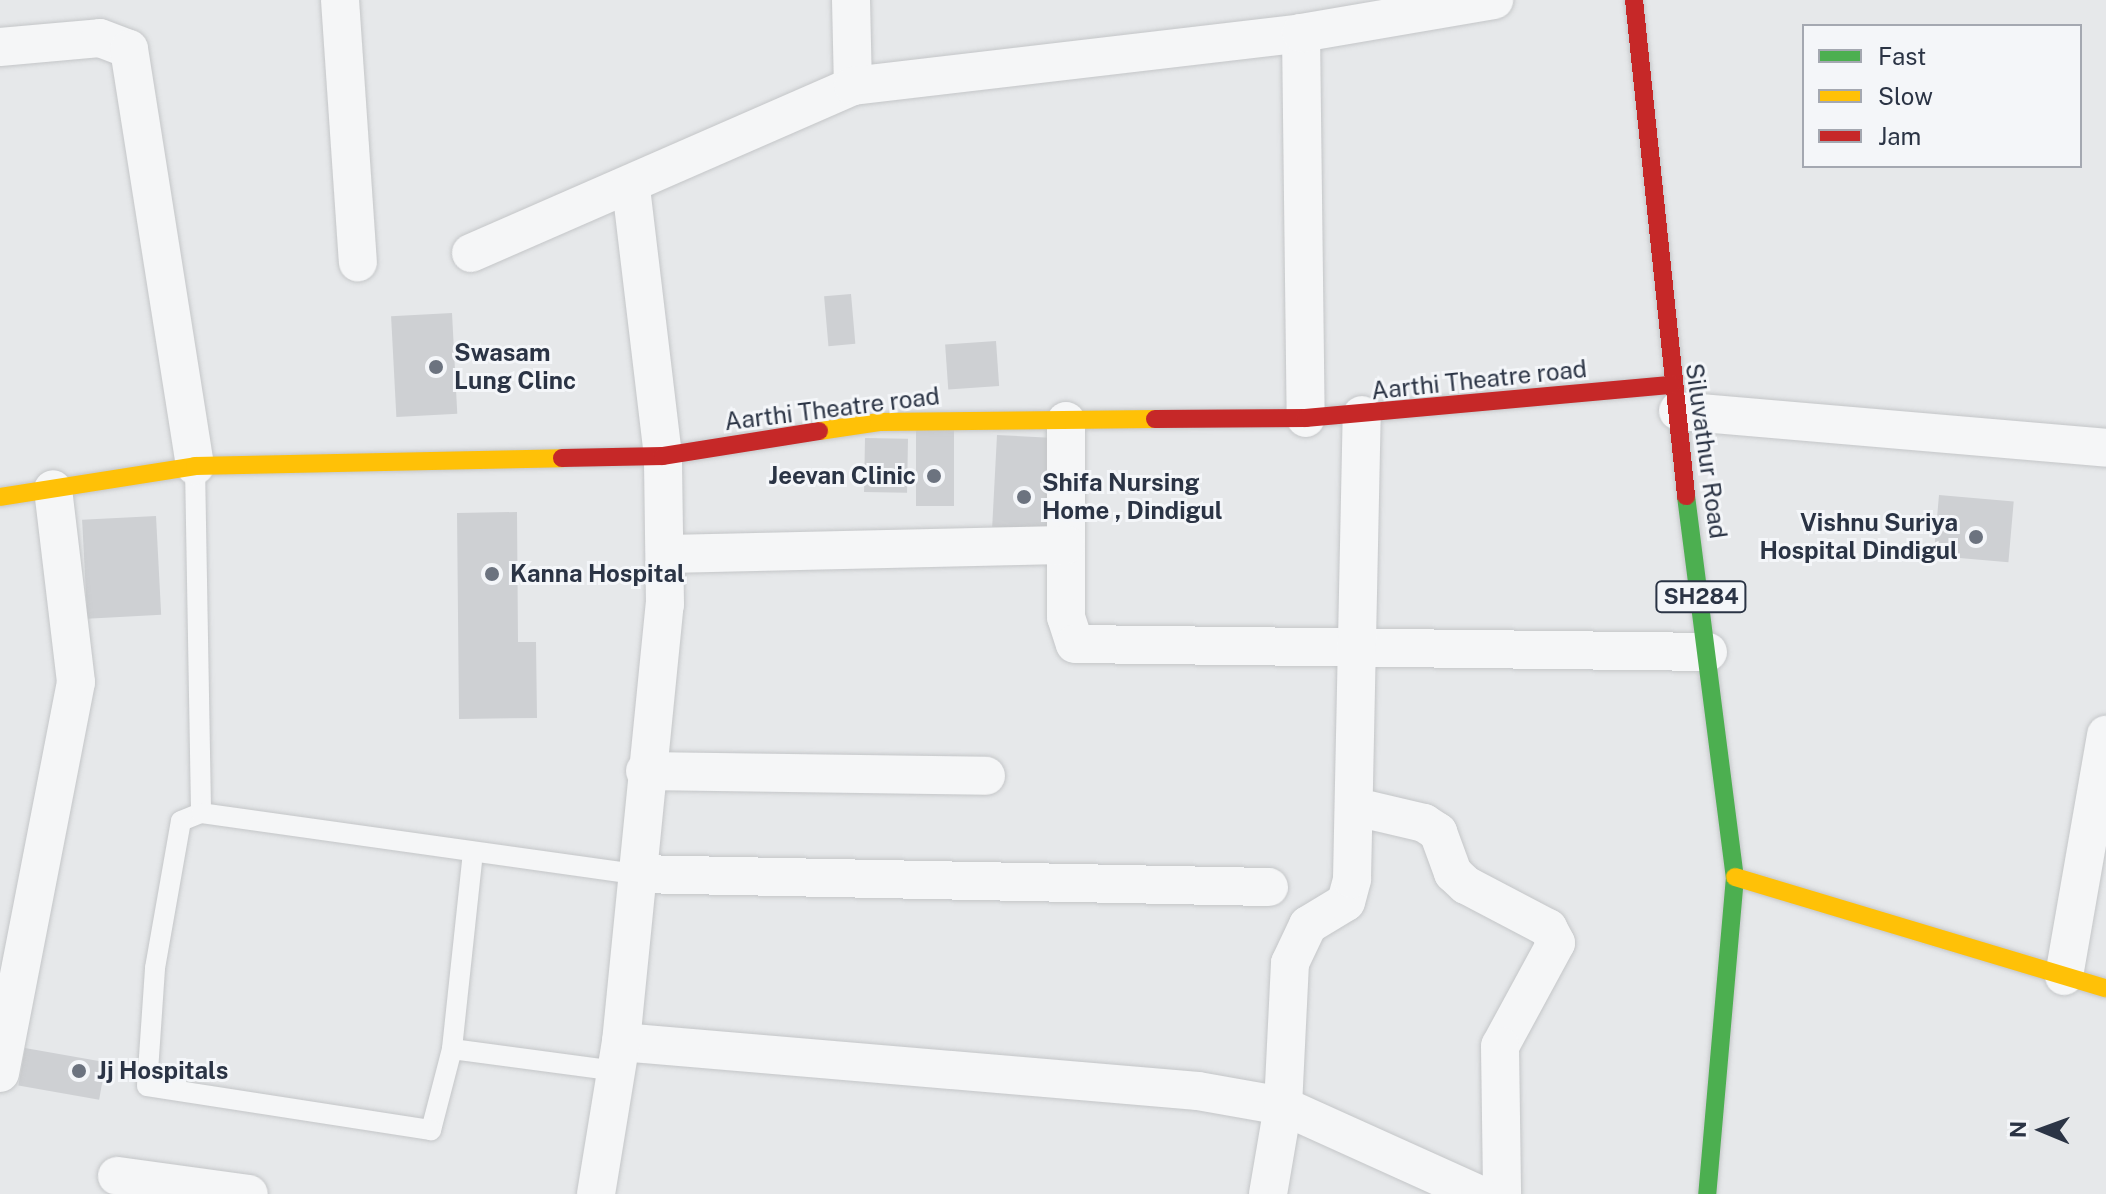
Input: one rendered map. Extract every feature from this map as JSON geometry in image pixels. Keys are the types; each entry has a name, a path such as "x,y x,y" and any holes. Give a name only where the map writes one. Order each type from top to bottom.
{"main road":[{"name":"Siluvathur Road","path":"1634,0 1675,398 1735,877 1707,1194"},
{"name":"Aarthi Theatre road","path":"0,497 195,466 663,456 879,422 1306,418 1675,398"},
{"path":"1735,877 2106,988"}],"street":[{"path":"340,0 358,262"},
{"path":"851,0 853,86"},
{"path":"471,253 631,186 853,86 1301,33 1494,0"},
{"path":"1301,33 1306,418"},
{"path":"0,47 100,38 129,49 195,466"},
{"path":"596,1194 619,1056 665,554 663,456 631,186"},
{"path":"1675,398 2106,448"},
{"path":"1268,1194 1283,1106 1290,963 1308,925 1346,902 1356,807 1362,415"},
{"path":"1066,421 1066,617 1075,644 1360,651 1708,652"},
{"path":"0,1073 13,952 76,682 53,489"},
{"path":"665,554 1066,545"},
{"path":"2064,976 2106,735"},
{"path":"645,771 986,776"},
{"path":"1356,807 1438,832 1459,879 1548,928 1556,943 1500,1046 1502,1194"},
{"path":"636,874 1269,887"},
{"path":"619,1056 1198,1091 1283,1106 1478,1194"},
{"path":"117,1176 249,1194"}],"lane":[{"path":"195,466 201,813"},
{"path":"473,852 452,1049 431,1130 147,1086 155,968 175,836 181,821 201,813 636,874"},
{"path":"452,1049 619,1056"}],"building":[{"path":"851,294 855,344 828,346 824,296"},
{"path":"452,313 457,414 396,417 391,316"},
{"path":"996,341 999,386 948,389 945,345"},
{"path":"916,425 954,425 954,506 916,506"},
{"path":"997,435 1059,438 1054,530 992,527"},
{"path":"865,438 908,439 907,493 864,492"},
{"path":"1939,495 2014,502 2008,562 1934,556"},
{"path":"517,512 518,642 536,642 537,718 459,719 457,513"},
{"path":"156,516 161,615 87,619 82,520"},
{"path":"25,1048 106,1062 99,1100 18,1085"}],"traffic: fast":[{"path":"1686,496 1735,877 1707,1194"}],"traffic: slow":[{"path":"819,431 879,422 1155,419"},
{"path":"0,497 195,466 562,458"},
{"path":"1735,877 2106,988"}],"traffic: jam":[{"path":"1634,0 1686,496"},
{"path":"1155,419 1306,418 1672,385"},
{"path":"562,458 663,456 819,431"}],"place":[{"name":"Swasam Lung Clinc","path":"436,367"},
{"name":"Jeevan Clinic","path":"934,476"},
{"name":"Shifa Nursing Home , Dindigul","path":"1024,497"},
{"name":"Vishnu Suriya Hospital Dindigul","path":"1976,537"},
{"name":"Kanna Hospital","path":"492,574"},
{"name":"Jj Hospitals","path":"79,1071"}]}
